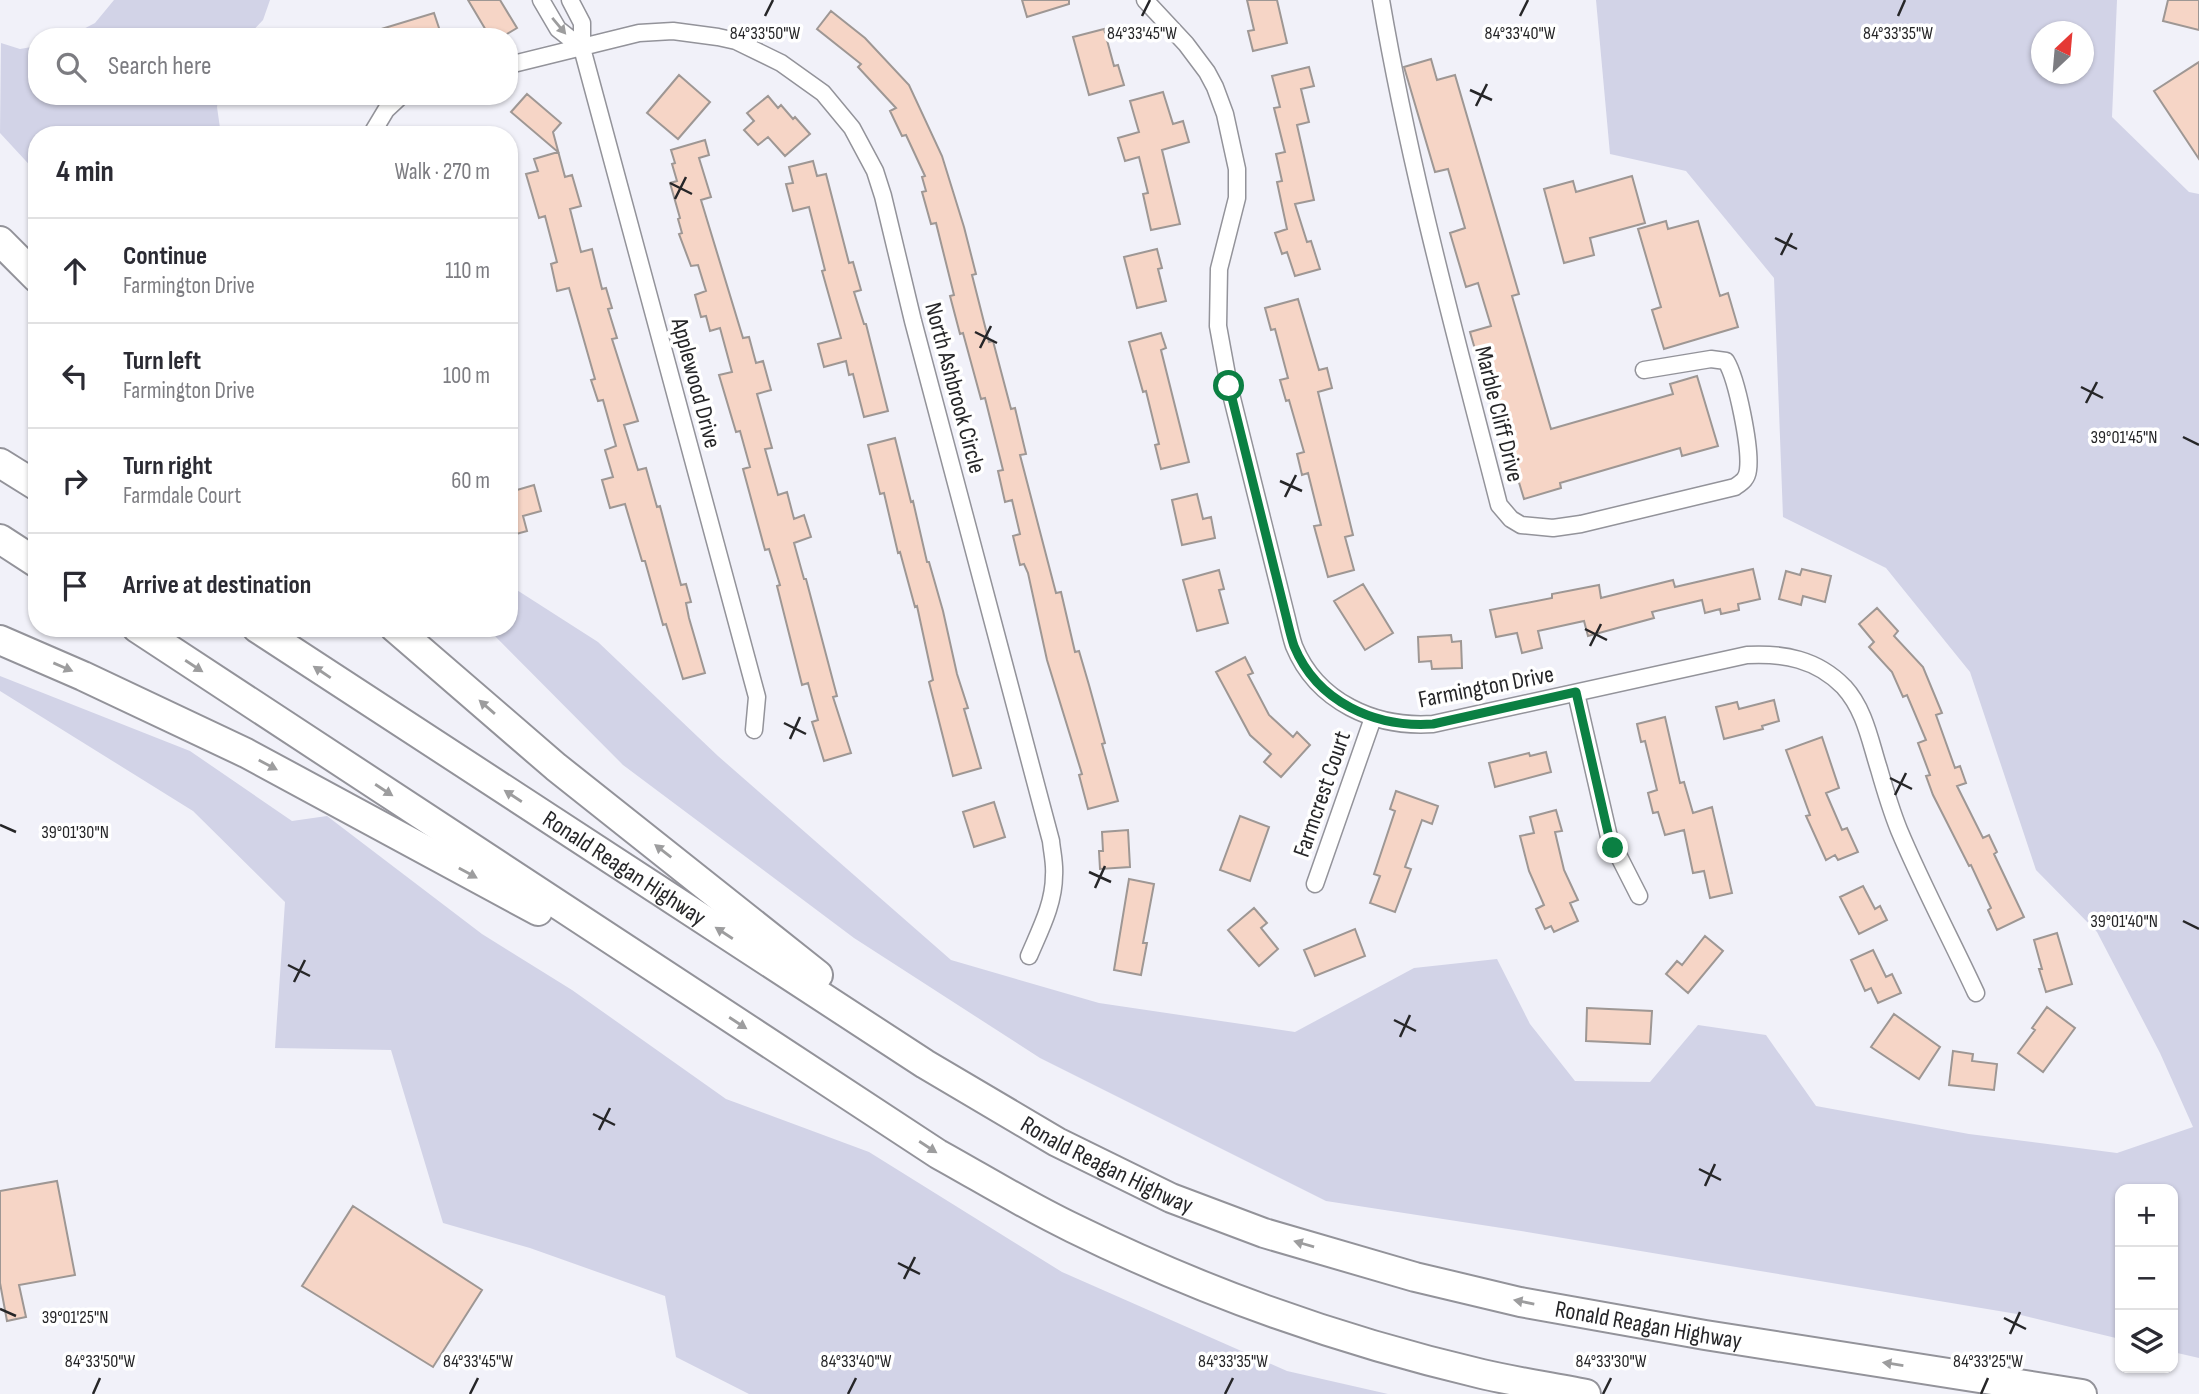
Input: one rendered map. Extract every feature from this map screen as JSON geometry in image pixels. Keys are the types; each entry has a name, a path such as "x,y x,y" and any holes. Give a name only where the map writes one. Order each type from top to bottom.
{"highway":[{"path":"0,241 28,269"},
{"path":"0,463 28,480"},
{"path":"0,539 28,557"},
{"path":"150,637 938,1154 1072,1228 1157,1266 1308,1325 1393,1351 1483,1374 1586,1394"},
{"name":"Ronald Reagan Highway","path":"270,637 925,1064 1057,1142 1171,1198 1264,1233 1415,1277 1520,1302 1692,1333 2082,1394"},
{"path":"404,637 556,767 772,938 925,1064"},
{"path":"0,640 246,753 707,1003"}],"street":[{"path":"541,0 558,29 582,48"},
{"name":"Applewood Drive","path":"570,0 582,23 582,48 757,697 754,730"},
{"name":"Farmington Drive","path":"1146,0 1186,44 1206,72 1225,114 1237,169 1237,198 1219,269 1218,326 1229,386 1295,646 1317,681 1333,696 1373,718 1415,725 1433,724 1746,655 1774,654 1794,657 1830,675 1843,687 1864,719 1885,792 1900,831 1976,993"},
{"name":"Marble Cliff Drive","path":"1381,0 1393,72 1433,250 1499,505 1511,519 1521,525 1539,528 1562,527 1735,487 1744,481 1748,470 1747,445 1733,372 1726,361 1711,359 1644,370"},
{"name":"North Ashbrook Circle","path":"518,63 639,33 673,31 736,41 781,63 823,93 852,128 875,171 883,196 1051,841 1055,874 1052,895 1029,956"},
{"path":"376,126 391,105"},
{"path":"1576,692 1609,837 1639,896"},
{"name":"Farmcrest Court","path":"1315,884 1373,718"}],"shaded area":[{"path":"114,0 270,0 263,20 255,28 85,28 95,23"},
{"path":"1596,0 2117,0 2112,117 2189,192 2199,194 2199,1358 2178,1353 2178,1184 2115,1184 2115,1338 2017,1314 1326,1201 1040,1058 854,938 623,765 496,637 518,637 518,591 598,642 718,756 951,960 1099,1003 1295,1032 1414,968 1497,959 1530,1024 1575,1081 1650,1082 1698,1025 1766,1035 1816,1106 1969,1134 2117,1153 2193,1127 2160,1053 2097,932 2036,870 1970,672 1886,568 1783,517 1774,278 1686,171 1610,154"},
{"path":"1,43 20,49 28,48 28,105 217,105 220,126 28,126 28,163 0,133"},
{"path":"0,676 190,751 292,821 327,816 482,934 572,990 726,1099 869,1152 1062,1272 1287,1371 1388,1394 749,1394 676,1357 665,1296 530,1248 443,1223 391,1050 275,1048 285,902 193,811 0,691"}],"building":[{"path":"468,0 500,0 517,28 485,28"},
{"path":"1022,0 1069,0 1069,4 1027,17"},
{"path":"1247,0 1277,0 1287,43 1253,51 1248,31 1254,30"},
{"path":"2168,0 2199,0 2199,30 2163,21"},
{"path":"831,11 865,38 909,85 942,156 976,274 972,275 989,342 993,341 1011,409 1015,408 1026,454 1020,455 1056,593 1061,592 1075,652 1079,651 1118,801 1088,809 1079,775 1082,774 1047,660 1028,573 1024,564 1020,565 1013,536 1020,534 1012,500 1005,502 998,471 1003,470 985,398 981,399 963,333 960,334 950,296 954,295 936,223 931,224 922,192 926,191 922,177 925,176 906,135 902,136 890,111 896,108 858,67 861,64 817,29"},
{"path":"434,13 439,28 384,28"},
{"path":"1104,29 1114,66 1118,65 1124,85 1089,95 1073,37"},
{"path":"1431,59 1437,80 1455,75 1519,294 1512,296 1551,429 1673,394 1670,384 1697,376 1718,446 1682,456 1680,448 1560,483 1561,488 1524,499 1496,406 1492,408 1470,332 1491,326 1478,283 1466,287 1450,233 1465,228 1448,169 1435,172 1404,67"},
{"path":"2199,62 2199,159 2154,91"},
{"path":"1309,67 1314,86 1301,89 1309,122 1297,125 1314,200 1295,204 1307,242 1311,241 1320,269 1295,276 1287,252 1282,254 1275,233 1287,229 1277,182 1282,181 1276,154 1285,152 1274,108 1280,107 1272,76"},
{"path":"679,75 710,102 678,139 647,113"},
{"path":"1163,92 1173,124 1183,121 1189,142 1162,150 1180,224 1151,230 1143,194 1148,193 1139,157 1125,161 1118,138 1139,132 1130,101"},
{"path":"527,94 561,123 553,132 565,177 572,175 581,206 570,209 581,252 592,249 602,289 606,288 612,308 608,309 617,338 612,339 638,421 624,425 638,470 646,468 657,507 660,506 681,585 686,584 691,602 686,603 689,618 705,673 683,679 625,504 610,508 602,480 613,477 605,450 616,446 603,400 598,401 591,380 595,379 569,288 557,291 551,264 557,262 545,216 539,218 526,174 538,171 534,159 558,152 511,112"},
{"path":"768,96 778,108 781,105 793,119 795,117 810,134 785,156 768,137 758,145 744,130 754,121 747,113"},
{"path":"705,140 709,155 699,158 711,197 701,200 743,338 749,337 756,363 763,361 771,390 757,394 772,448 765,449 778,495 787,492 794,519 804,515 811,537 794,543 837,696 833,697 851,753 824,761 812,722 818,720 808,683 802,685 777,586 780,585 769,549 765,550 743,469 750,467 719,375 732,372 720,328 710,331 706,316 701,317 695,295 706,291 698,265 691,266 679,234 682,233 678,219 680,218 670,183 677,181 671,150"},
{"path":"813,161 817,176 826,174 849,263 853,262 861,290 854,292 866,324 888,411 864,417 853,374 849,375 846,361 824,367 818,344 841,338 822,271 825,270 809,207 793,211 786,184 793,183 789,167"},
{"path":"1632,176 1645,223 1590,238 1594,255 1564,263 1544,189 1573,181 1576,192"},
{"path":"1666,221 1668,229 1698,221 1720,296 1728,293 1738,327 1664,349 1652,310 1661,307 1638,229"},
{"path":"1157,249 1162,268 1158,269 1166,301 1137,308 1124,257"},
{"path":"1298,299 1319,370 1327,368 1332,388 1318,392 1353,535 1345,537 1354,570 1328,577 1314,526 1321,525 1308,473 1302,475 1297,454 1304,452 1289,400 1286,401 1280,380 1288,378 1275,329 1271,330 1265,308"},
{"path":"1161,333 1166,348 1161,350 1189,462 1161,469 1155,445 1159,444 1146,391 1143,392 1129,342"},
{"path":"895,438 927,562 943,611 957,674 968,708 964,709 981,768 953,776 929,682 933,680 917,606 915,607 900,552 898,553 884,493 880,494 868,445"},
{"path":"534,485 541,511 523,516 527,531 518,534 518,490"},
{"path":"1197,494 1203,519 1211,517 1215,538 1182,545 1172,500"},
{"path":"1753,569 1760,599 1738,604 1739,610 1721,614 1720,609 1705,613 1702,600 1652,612 1654,618 1588,636 1584,621 1538,631 1542,648 1522,653 1517,633 1496,637 1490,610 1552,598 1552,594 1599,585 1601,598 1673,580 1675,587"},
{"path":"1802,569 1831,576 1825,602 1803,596 1801,605 1779,599 1786,571 1800,575"},
{"path":"1219,570 1224,589 1219,590 1228,623 1197,631 1183,580"},
{"path":"1363,584 1393,633 1365,650 1334,601"},
{"path":"1877,608 1898,631 1894,636 1923,667 1942,713 1936,715 1955,768 1960,766 1966,783 1957,786 1983,838 1989,835 1997,852 1994,854 2024,917 1997,930 1988,910 1991,908 1971,865 1969,866 1933,795 1926,776 1930,775 1918,743 1926,740 1907,695 1903,697 1892,672 1869,647 1874,642 1859,624"},
{"path":"1451,635 1452,642 1461,641 1462,668 1432,669 1431,661 1419,662 1418,637"},
{"path":"1245,657 1253,673 1248,675 1269,715 1293,737 1297,732 1310,745 1281,777 1264,762 1271,754 1250,735 1216,672"},
{"path":"1774,700 1779,721 1762,726 1763,729 1724,739 1716,707 1737,702 1739,709"},
{"path":"1665,717 1680,783 1684,782 1693,813 1712,807 1732,893 1710,898 1704,871 1693,873 1684,830 1665,835 1658,812 1653,813 1648,793 1657,790 1645,741 1641,742 1637,724"},
{"path":"1822,737 1839,788 1826,793 1842,830 1847,828 1858,852 1838,860 1835,855 1826,860 1806,816 1810,815 1786,750"},
{"path":"1546,752 1551,772 1495,787 1489,763 1529,753 1530,756"},
{"path":"1396,791 1438,806 1432,824 1422,820 1405,867 1411,869 1395,912 1370,903 1380,876 1374,874 1395,811 1390,809"},
{"path":"994,802 1005,837 974,847 963,812"},
{"path":"1556,810 1562,831 1555,832 1564,870 1578,900 1570,903 1578,921 1554,932 1551,926 1545,929 1536,909 1544,905 1529,871 1520,836 1534,833 1530,817"},
{"path":"1240,816 1269,827 1250,881 1220,870"},
{"path":"1128,830 1130,867 1100,869 1102,832"},
{"path":"1129,879 1154,884 1143,943 1147,943 1141,975 1114,970"},
{"path":"1863,886 1875,909 1880,906 1887,920 1859,934 1840,897"},
{"path":"1254,908 1267,923 1261,928 1278,949 1259,966 1228,930"},
{"path":"1355,929 1365,956 1315,976 1304,950"},
{"path":"2057,933 2072,984 2046,992 2034,940"},
{"path":"1705,936 1723,951 1688,993 1666,974 1677,961 1682,965"},
{"path":"1873,950 1886,977 1892,974 1901,993 1878,1003 1871,988 1865,991 1851,960"},
{"path":"2047,1007 2075,1028 2043,1072 2018,1053 2035,1030 2032,1028"},
{"path":"1587,1008 1652,1011 1650,1044 1586,1041"},
{"path":"1894,1014 1940,1047 1919,1079 1871,1047"},
{"path":"1953,1051 1973,1054 1972,1061 1997,1064 1994,1090 1949,1085"},
{"path":"57,1181 75,1275 19,1285 26,1317 7,1321 0,1283 0,1191"},
{"path":"353,1206 482,1290 433,1367 302,1286"}],"route":[{"path":"1229,386 1287,620 1295,646 1317,681 1333,696 1373,718 1415,725 1433,724 1576,692 1613,848"}]}
